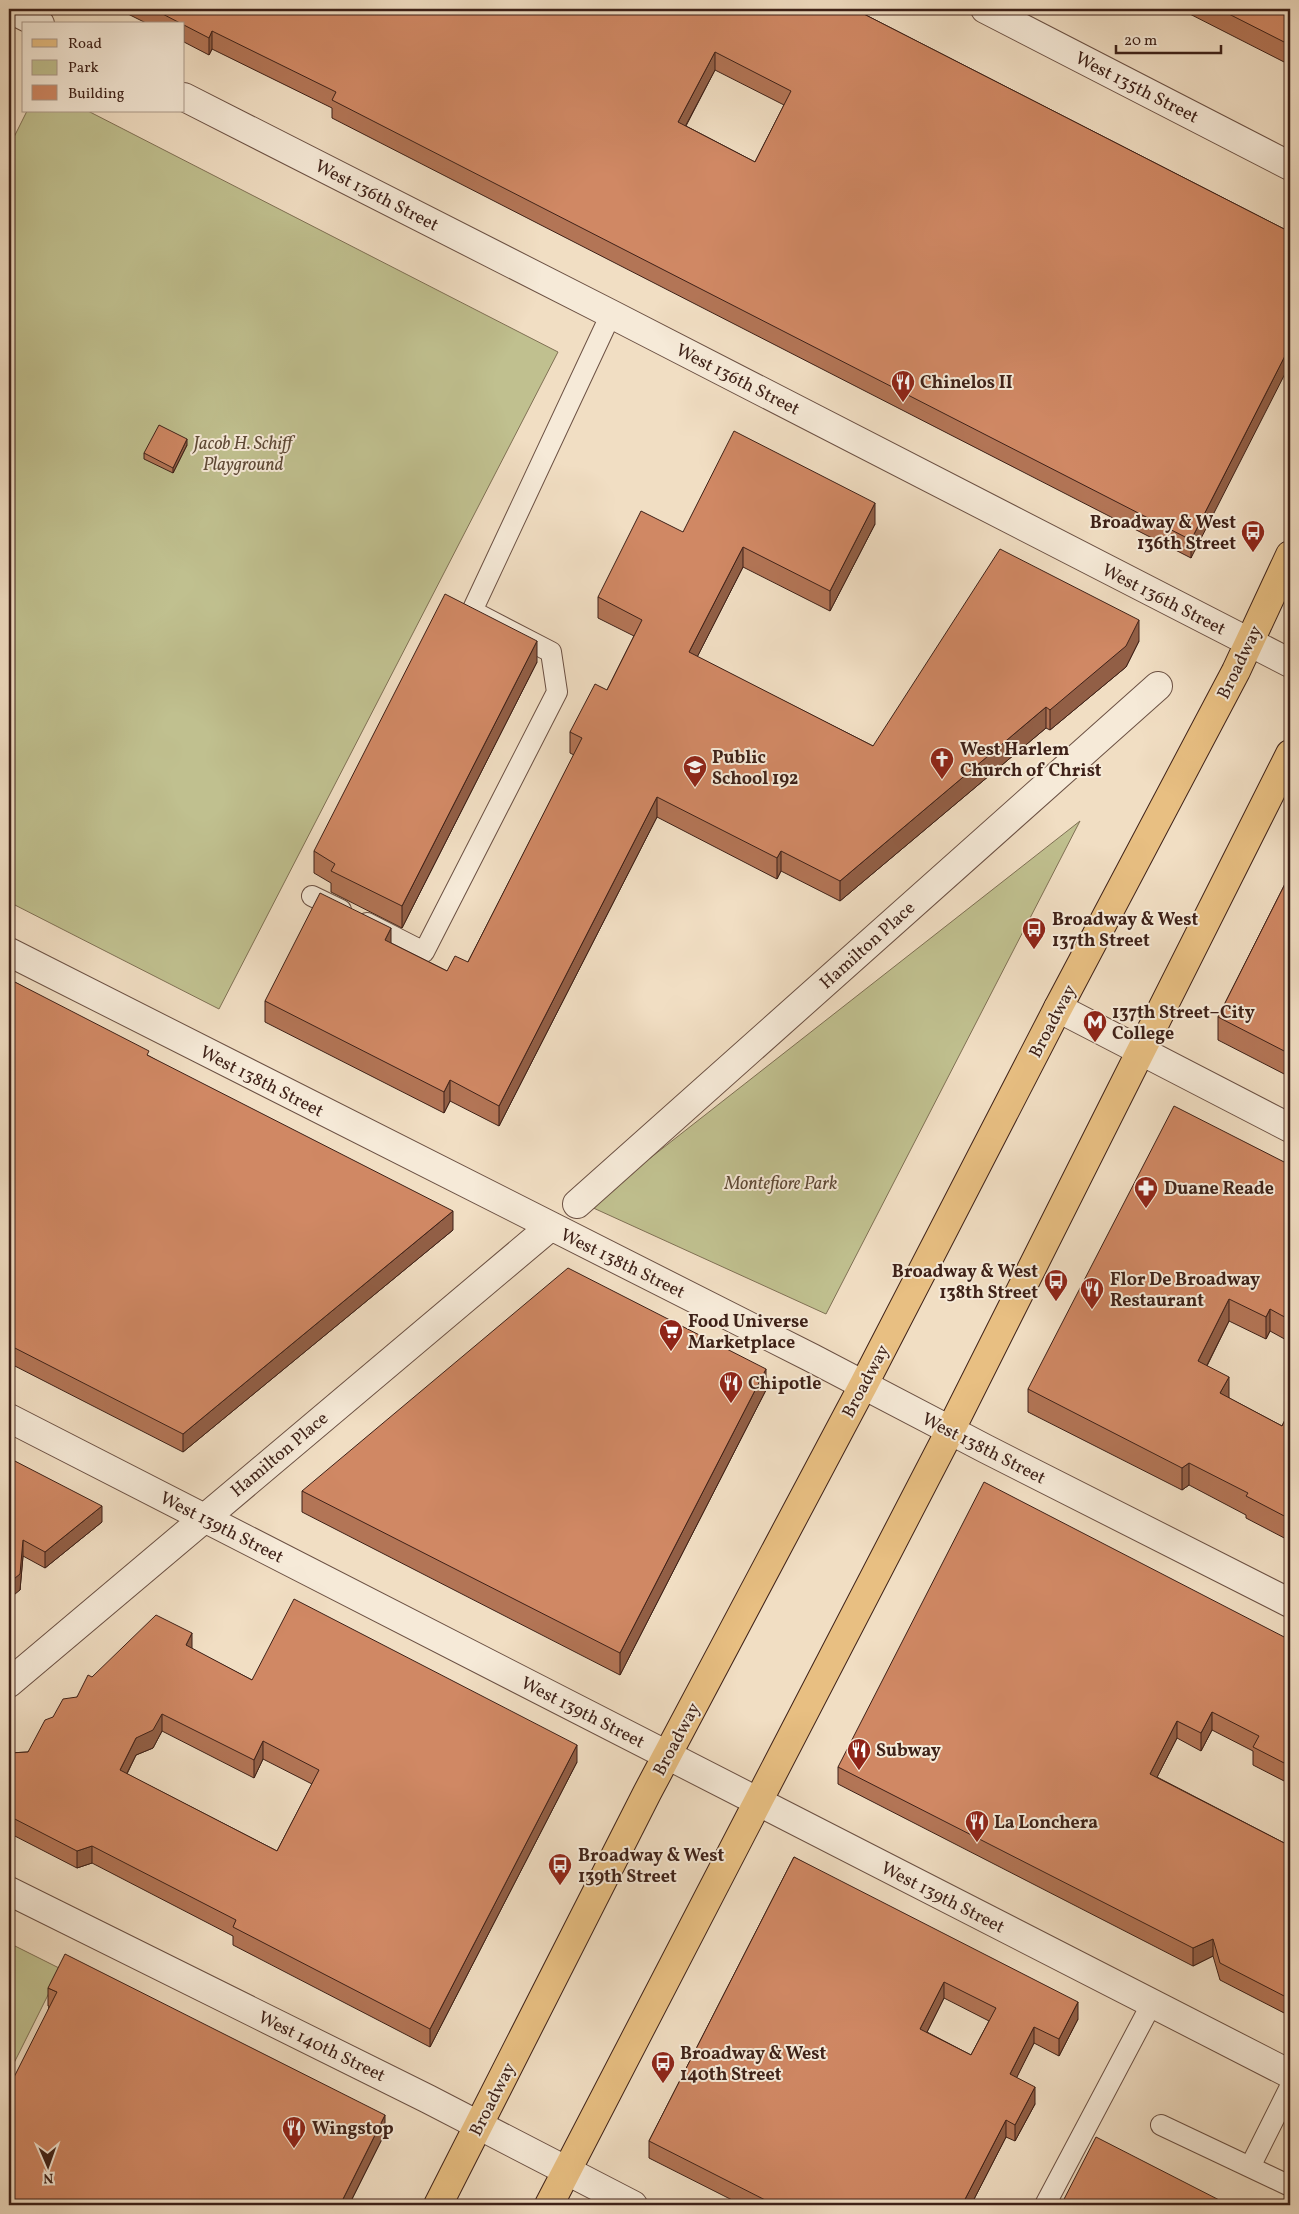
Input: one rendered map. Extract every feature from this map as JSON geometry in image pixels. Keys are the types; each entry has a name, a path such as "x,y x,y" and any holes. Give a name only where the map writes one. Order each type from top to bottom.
{"main road":[{"name":"Broadway","path":"438,2205 667,1755 864,1384 1249,643 1290,555"},
{"path":"549,2205 646,2020 756,1801 950,1431 1290,754"}],"street":[{"path":"10,9 36,22"},
{"name":"West 135th Street","path":"985,9 1290,166"},
{"name":"West 136th Street","path":"185,98 611,314 1290,664"},
{"name":"Hamilton Place","path":"576,1204 1158,686"},
{"name":"West 138th Street","path":"9,952 864,1384 950,1431 1290,1603"},
{"path":"1058,1008 1290,1128"},
{"name":"Hamilton Place","path":"9,1683 550,1227"},
{"name":"West 139th Street","path":"9,1418 1290,2074"},
{"name":"West 140th Street","path":"9,1891 633,2205"}],"lane":[{"path":"312,896 424,952 438,926 557,692 551,652 472,611 611,314"},
{"path":"1045,2205 1152,2003"},
{"path":"1250,2167 1290,2087"},
{"path":"1161,2125 1290,2186"}],"green space":[{"name":"Jacob H. Schiff Playground","path":"26,112 90,112 558,352 219,1009 9,902 9,147"},
{"name":"Montefiore Park","path":"1080,821 826,1314 589,1206"},
{"path":"9,1943 61,1969 9,2073"}],"building":[{"path":"153,9 854,9 1290,232 1290,346 1191,540 332,100 336,92 212,31 209,38 185,26 185,22 178,22","holes":["715,52 791,91 755,162 678,122"]},
{"path":"1219,9 1290,9 1290,45"},
{"path":"159,425 187,439 173,468 144,453"},
{"name":"Public School 192","path":"734,431 875,503 830,591 743,547 689,652 873,746 1000,549 1139,620 1126,646 1050,710 1046,707 840,881 781,851 777,858 657,797 499,1106 450,1080 444,1092 265,1001 320,893 391,928 385,940 447,971 455,956 468,962 582,738 570,732 595,684 607,690 642,620 598,597 641,511 683,532"},
{"path":"445,594 537,641 402,906 331,871 335,864 314,851"},
{"path":"1290,874 1290,1054 1218,1017"},
{"path":"9,979 149,1051 147,1055 453,1211 183,1434 9,1345"},
{"path":"1174,1106 1290,1165 1290,1320 1270,1309 1266,1317 1229,1299 1198,1361 1229,1377 1220,1393 1282,1426 1290,1410 1290,1519 1246,1496 1248,1493 1189,1463 1182,1468 1028,1389"},
{"path":"568,1268 766,1369 620,1653 302,1491"},
{"path":"9,1458 102,1506 45,1552 23,1540 20,1574 9,1583"},
{"path":"984,1482 1290,1640 1290,1766 1253,1747 1259,1736 1212,1712 1201,1733 1177,1721 1150,1774 1290,1846 1290,1999 1220,1963 1213,1939 1193,1948 838,1767"},
{"path":"294,1599 577,1745 430,2029 233,1927 236,1920 92,1846 77,1851 9,1816 9,1753 28,1752 45,1720 53,1717 63,1699 77,1697 88,1675 92,1677 156,1615 192,1633 186,1645 252,1680","holes":["162,1714 254,1760 263,1741 319,1770 277,1851 120,1770 136,1738 153,1730"]},
{"path":"794,1857 1078,2002 1059,2039 1034,2027 1010,2074 1035,2087 1015,2125 1006,2120 962,2205 775,2205 649,2141","holes":["944,1982 996,2008 971,2055 920,2029"]},
{"path":"65,1954 385,2115 340,2205 9,2205 9,2087 57,1992 48,1988"},
{"path":"1096,2137 1229,2205 1061,2205"}],"place":[{"name":"Chinelos II","path":"903,403"},
{"name":"Broadway & West 136th Street","path":"1253,553"},
{"name":"West Harlem Church of Christ","path":"942,780"},
{"name":"Public School 192","path":"695,788"},
{"name":"Broadway & West 137th Street","path":"1034,950"},
{"name":"137th Street–City College","path":"1095,1043"},
{"name":"Duane Reade","path":"1146,1209"},
{"name":"Broadway & West 138th Street","path":"1056,1302"},
{"name":"Flor De Broadway Restaurant","path":"1092,1310"},
{"name":"Food Universe Marketplace","path":"671,1352"},
{"name":"Chipotle","path":"731,1404"},
{"name":"Subway","path":"859,1771"},
{"name":"La Lonchera","path":"977,1843"},
{"name":"Broadway & West 139th Street","path":"560,1886"},
{"name":"Broadway & West 140th Street","path":"663,2084"},
{"name":"Wingstop","path":"294,2149"}]}
